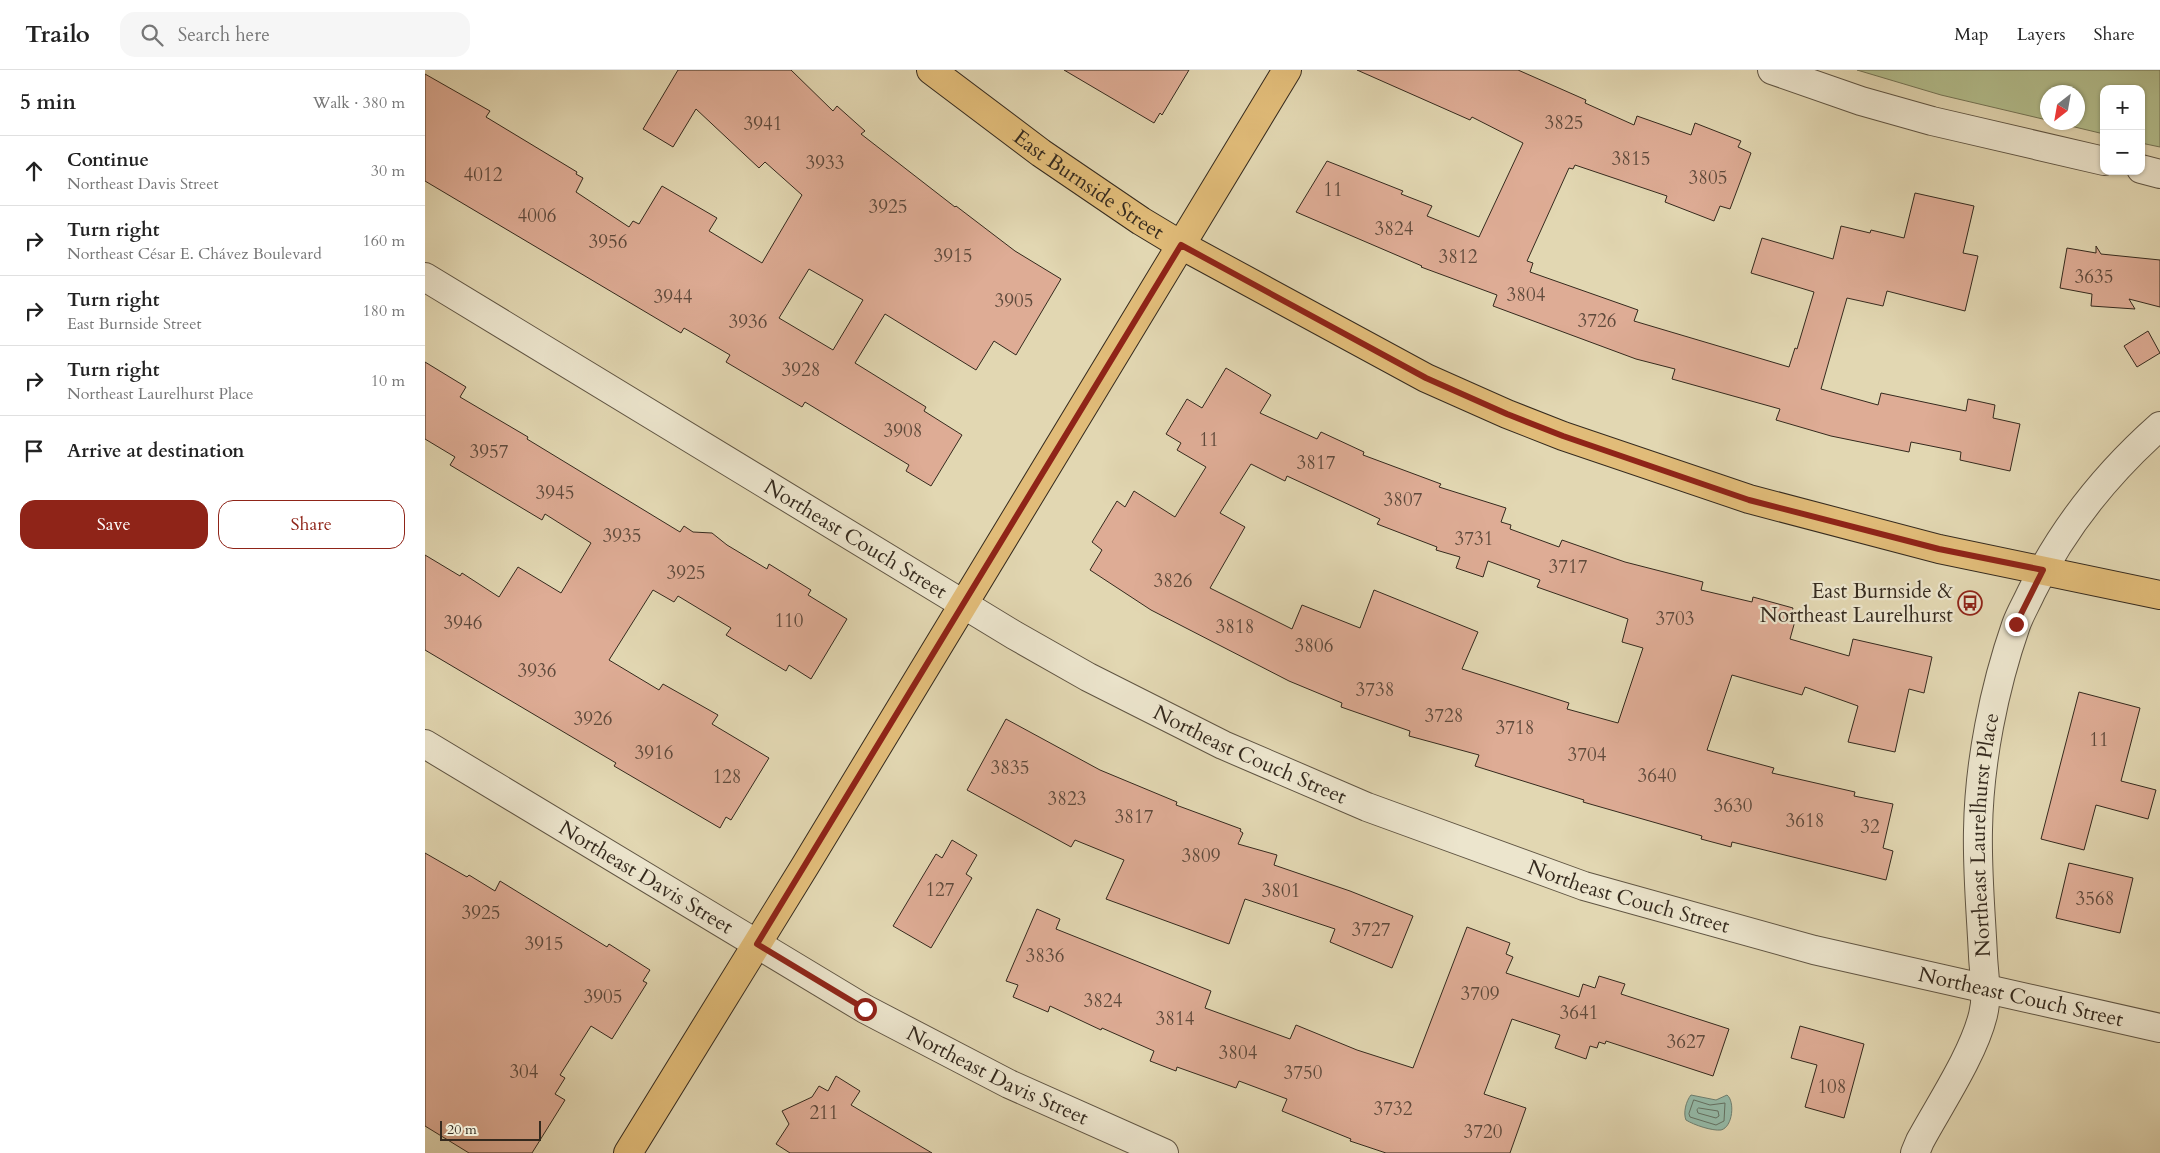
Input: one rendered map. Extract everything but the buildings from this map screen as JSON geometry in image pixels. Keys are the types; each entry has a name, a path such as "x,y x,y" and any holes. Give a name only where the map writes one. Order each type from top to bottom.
{"main road":[{"name":"East Burnside Street","path":"931,70 1041,154 1141,221 1181,245 1426,378 1507,414 1563,436 1749,500 1939,549 2160,595"},
{"path":"628,1153 757,944 1287,70"}],"street":[{"path":"1772,70 1861,102 1932,121 2100,160"},
{"path":"2145,170 2160,174"},
{"name":"Northeast Couch Street","path":"425,277 963,605 1088,677 1223,745 1367,806 1584,886 1815,950 2160,1028"},
{"name":"Northeast Laurelhurst Place","path":"1915,1153 1976,1039 1984,1013 1986,990 1978,830 1982,763 1997,695 2016,624 2043,570 2073,522 2101,484 2138,445 2160,426"},
{"name":"Northeast Davis Street","path":"425,744 865,1009 1018,1089 1164,1153"}],"shaded area":[{"path":"1857,70 2160,70 2160,147 2145,144 2145,85 2100,85 2100,133 2085,129 2085,85 2040,85 2040,118 1941,95"}],"water":[{"path":"1691,1095 1716,1100 1727,1095 1730,1098 1732,1108 1730,1119 1725,1128 1713,1130 1686,1120 1685,1107"}],"place":[{"name":"East Burnside & Northeast Laurelhurst","path":"1970,603"}],"route":[{"path":"865,1009 757,944 1181,245 1426,378 1507,414 1563,436 1749,500 1939,549 2043,570 2016,624"}]}
